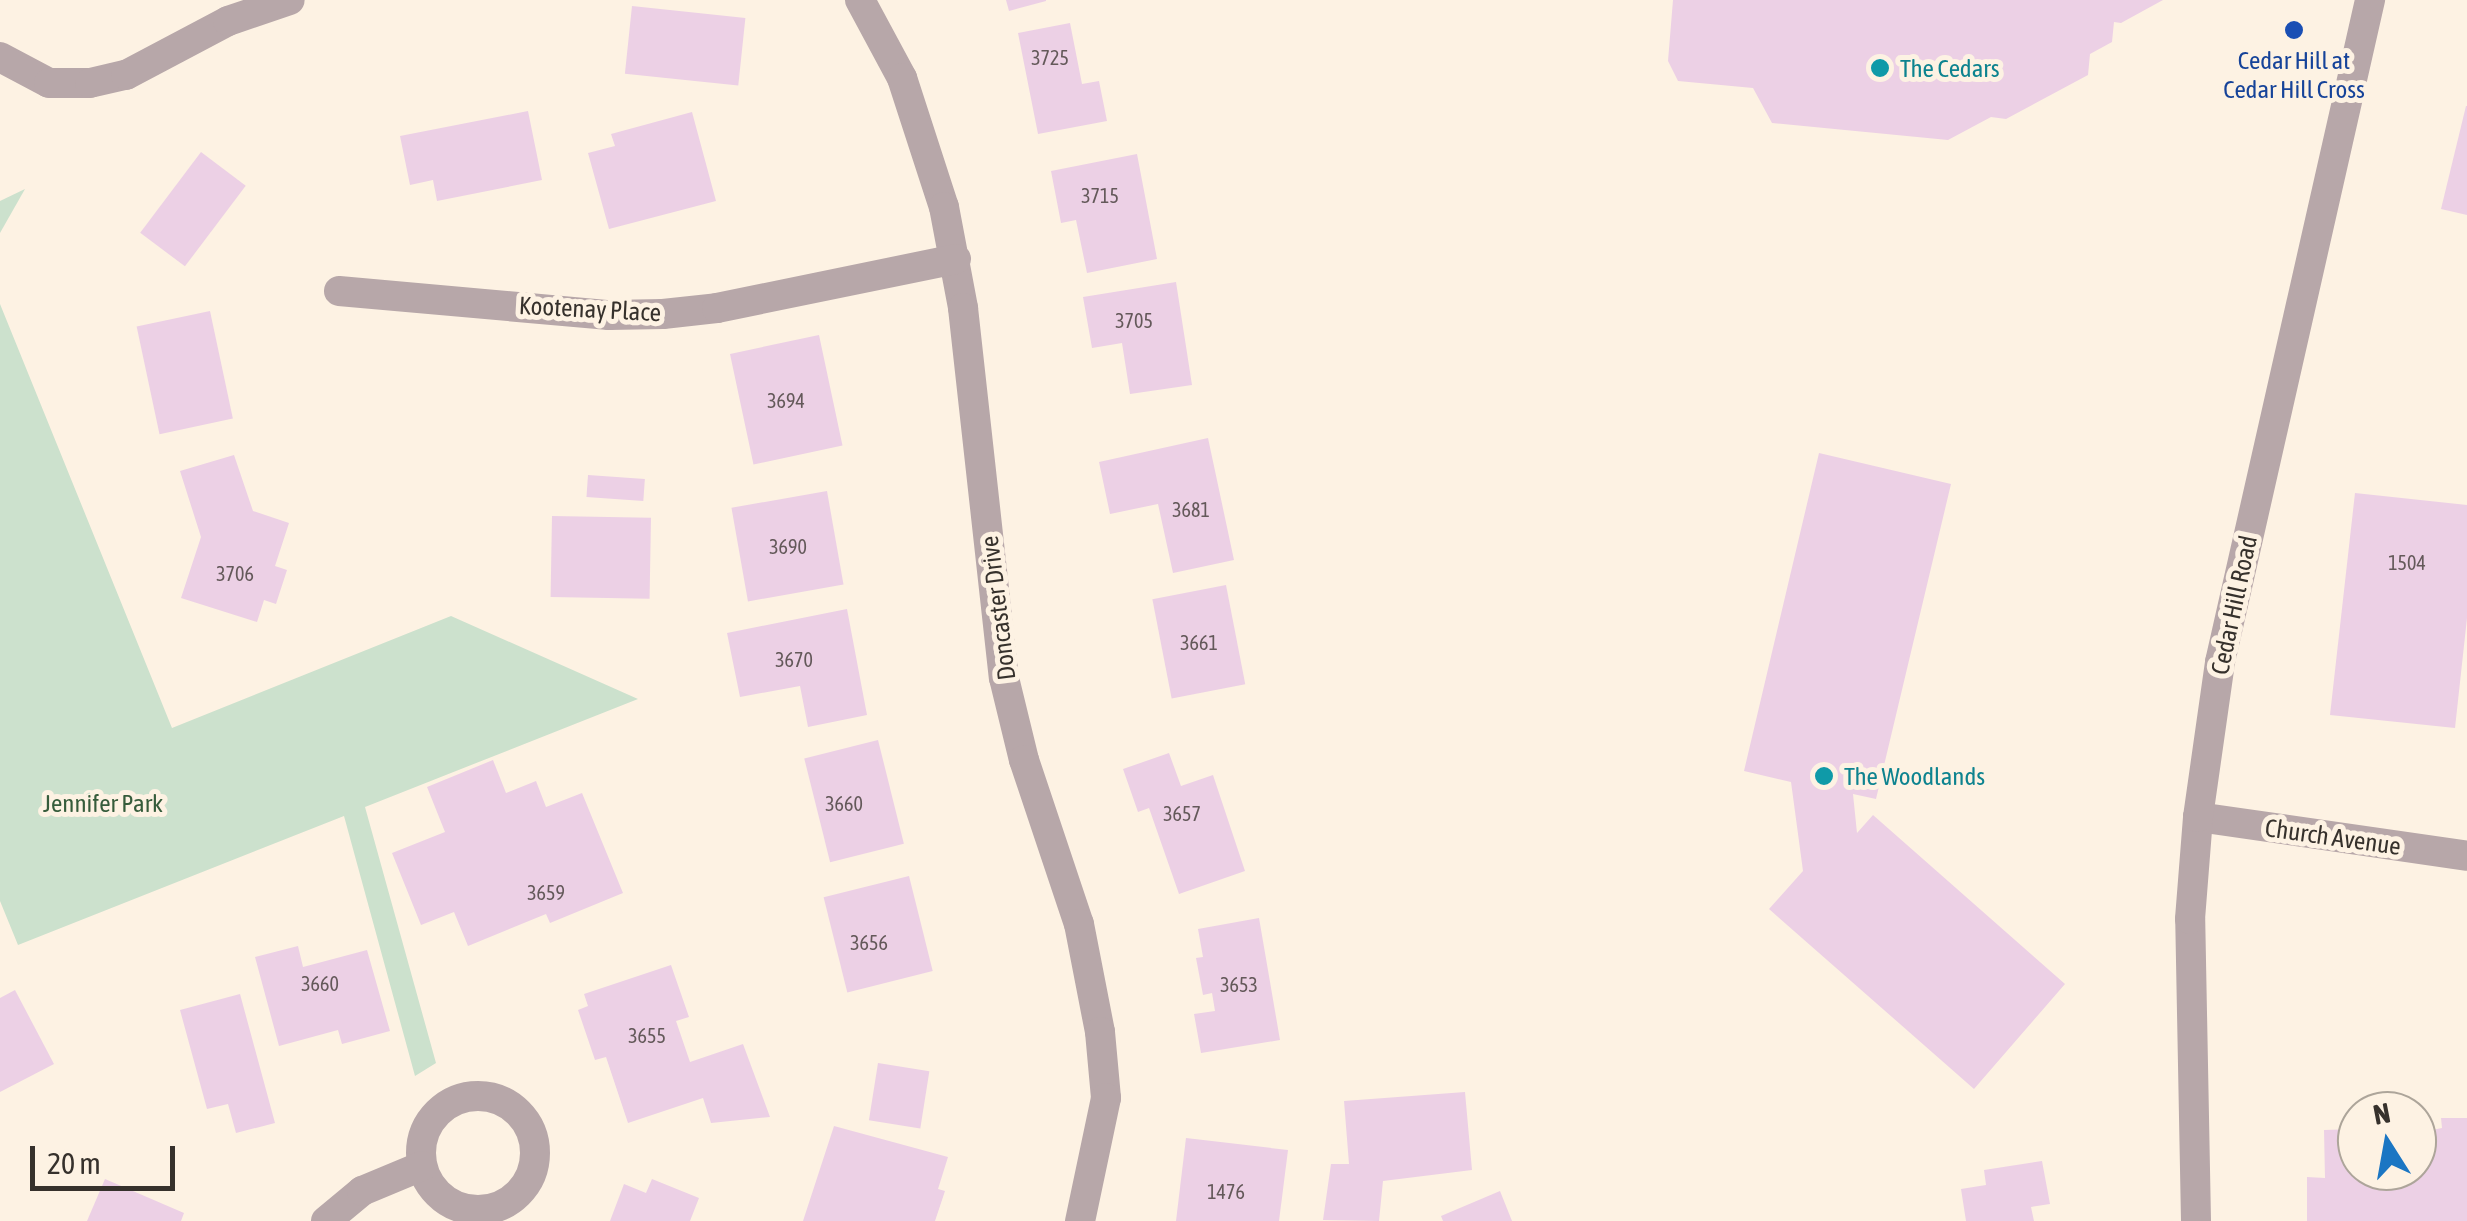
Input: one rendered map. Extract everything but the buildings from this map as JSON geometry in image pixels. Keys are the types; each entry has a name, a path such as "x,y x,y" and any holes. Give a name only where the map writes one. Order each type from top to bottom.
{"street":[{"path":"0,57 49,83 90,83 126,75 228,21 290,0"},
{"name":"Doncaster Drive","path":"860,0 902,78 944,207 956,259 1004,678 1024,760 1080,924 1100,1032 1106,1098 1080,1221"},
{"name":"Cedar Hill Road","path":"2196,1221 2190,918 2198,817 2220,662 2370,0"},
{"name":"Kootenay Place","path":"339,291 610,315 664,314 717,308 956,259"},
{"name":"Church Avenue","path":"2198,817 2467,856"},
{"path":"326,1221 362,1191 422,1166"}],"green space":[{"path":"25,189 0,233 0,201"},
{"name":"Jennifer Park","path":"0,304 172,728 451,616 638,699 365,807 436,1063 415,1076 344,816 18,945 0,901"}],"place":[{"name":"Cedar Hill at Cedar Hill Cross","path":"2294,30"},
{"name":"The Cedars","path":"1880,68"},
{"name":"The Woodlands","path":"1824,776"}]}
